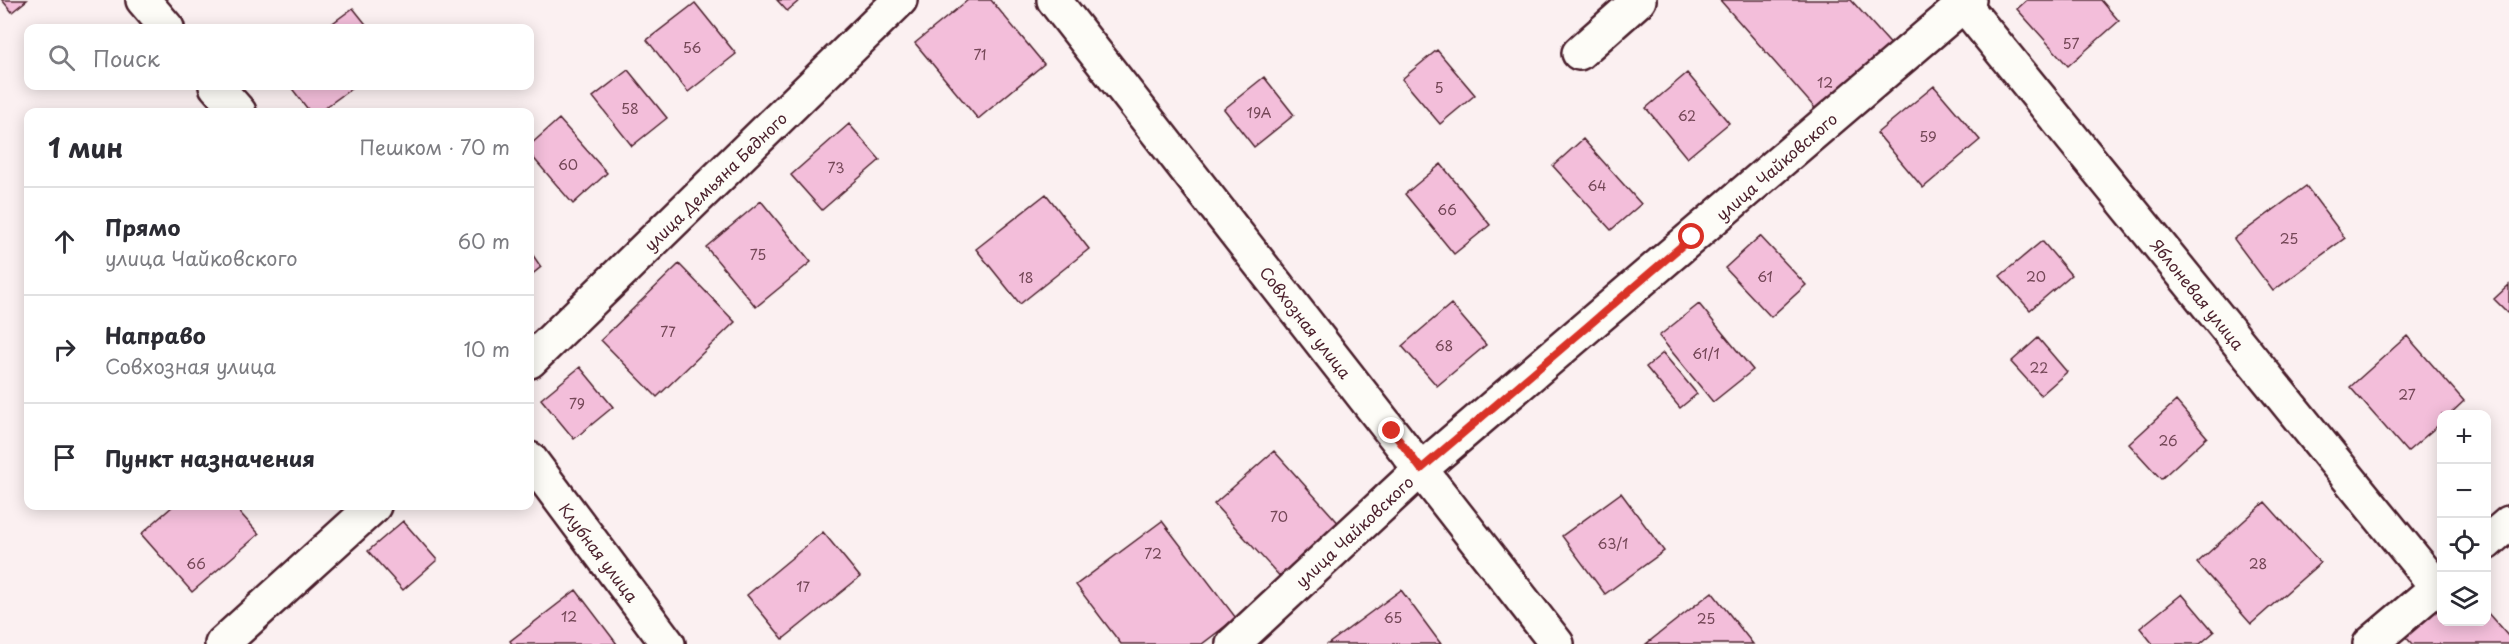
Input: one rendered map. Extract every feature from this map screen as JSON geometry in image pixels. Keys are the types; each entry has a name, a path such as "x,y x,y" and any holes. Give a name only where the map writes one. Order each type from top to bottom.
{"street":[{"path":"143,0 164,24"},
{"name":"улица Демьяна Бедного","path":"534,357 900,0"},
{"name":"Совхозная улица","path":"1054,0 1557,644"},
{"path":"1579,53 1639,0"},
{"name":"улица Чайковского","path":"1233,644 1421,469 1964,2"},
{"name":"Яблоневая улица","path":"1964,2 2437,583"},
{"path":"220,90 235,108"},
{"name":"Клубная улица","path":"534,464 668,644"},
{"path":"222,644 370,510"},
{"path":"2491,539 2509,523"},
{"path":"2370,644 2437,587"}],"building":[{"path":"2,0 27,0 12,12"},
{"path":"777,0 800,0 787,11"},
{"path":"968,0 991,0 1044,64 978,119 915,43"},
{"path":"1720,0 1851,0 1895,49 1821,115"},
{"path":"2027,0 2101,0 2119,21 2068,66 2017,9"},
{"path":"695,3 736,54 688,92 647,40"},
{"path":"353,8 366,24 331,24"},
{"path":"1437,50 1475,95 1440,124 1402,79"},
{"path":"628,70 667,118 632,146 593,97"},
{"path":"1687,73 1729,123 1687,158 1646,108"},
{"path":"1264,77 1294,115 1254,147 1224,109"},
{"path":"1934,86 1980,140 1923,188 1877,133"},
{"path":"293,90 349,90 325,108 307,108"},
{"path":"559,119 607,173 573,204 534,159 534,141"},
{"path":"849,124 880,160 822,210 791,175"},
{"path":"1583,139 1641,204 1611,230 1553,166"},
{"path":"1441,164 1490,225 1454,254 1405,194"},
{"path":"2306,186 2345,238 2273,291 2234,239"},
{"path":"1046,194 1089,249 1020,304 976,249"},
{"path":"761,201 811,262 756,307 706,247"},
{"path":"1760,236 1806,285 1771,317 1725,268"},
{"path":"2042,241 2071,275 2030,310 2000,276"},
{"path":"534,257 541,267 534,273"},
{"path":"679,264 735,322 657,397 601,340"},
{"path":"2509,285 2509,314 2494,299"},
{"path":"1451,304 1486,345 1437,386 1402,346"},
{"path":"1699,304 1753,370 1713,402 1659,336"},
{"path":"2407,336 2464,401 2454,410 2437,410 2437,426 2407,452 2350,387"},
{"path":"2038,338 2067,372 2041,395 2011,362"},
{"path":"1663,353 1697,394 1680,408 1646,367"},
{"path":"580,367 613,407 574,439 541,399"},
{"path":"2176,401 2207,437 2161,479 2129,444"},
{"path":"1274,451 1343,528 1284,581 1214,504"},
{"path":"1621,493 1664,551 1605,594 1562,536"},
{"path":"2265,502 2320,563 2251,624 2197,563"},
{"path":"168,510 238,510 259,534 192,592 141,534"},
{"path":"403,521 437,560 403,590 368,551"},
{"path":"1162,521 1236,618 1202,644 1121,644 1076,585"},
{"path":"823,532 860,577 783,639 747,595"},
{"path":"576,590 617,644 512,644 510,641"},
{"path":"1401,590 1441,644 1328,644"},
{"path":"1712,592 1753,644 1646,644"},
{"path":"2182,594 2214,632 2200,644 2153,644 2140,628"},
{"path":"2437,609 2437,626 2491,626 2491,617 2509,637 2509,644 2412,644 2405,636"}],"route":[{"path":"1392,431 1421,469 1692,237"}]}
